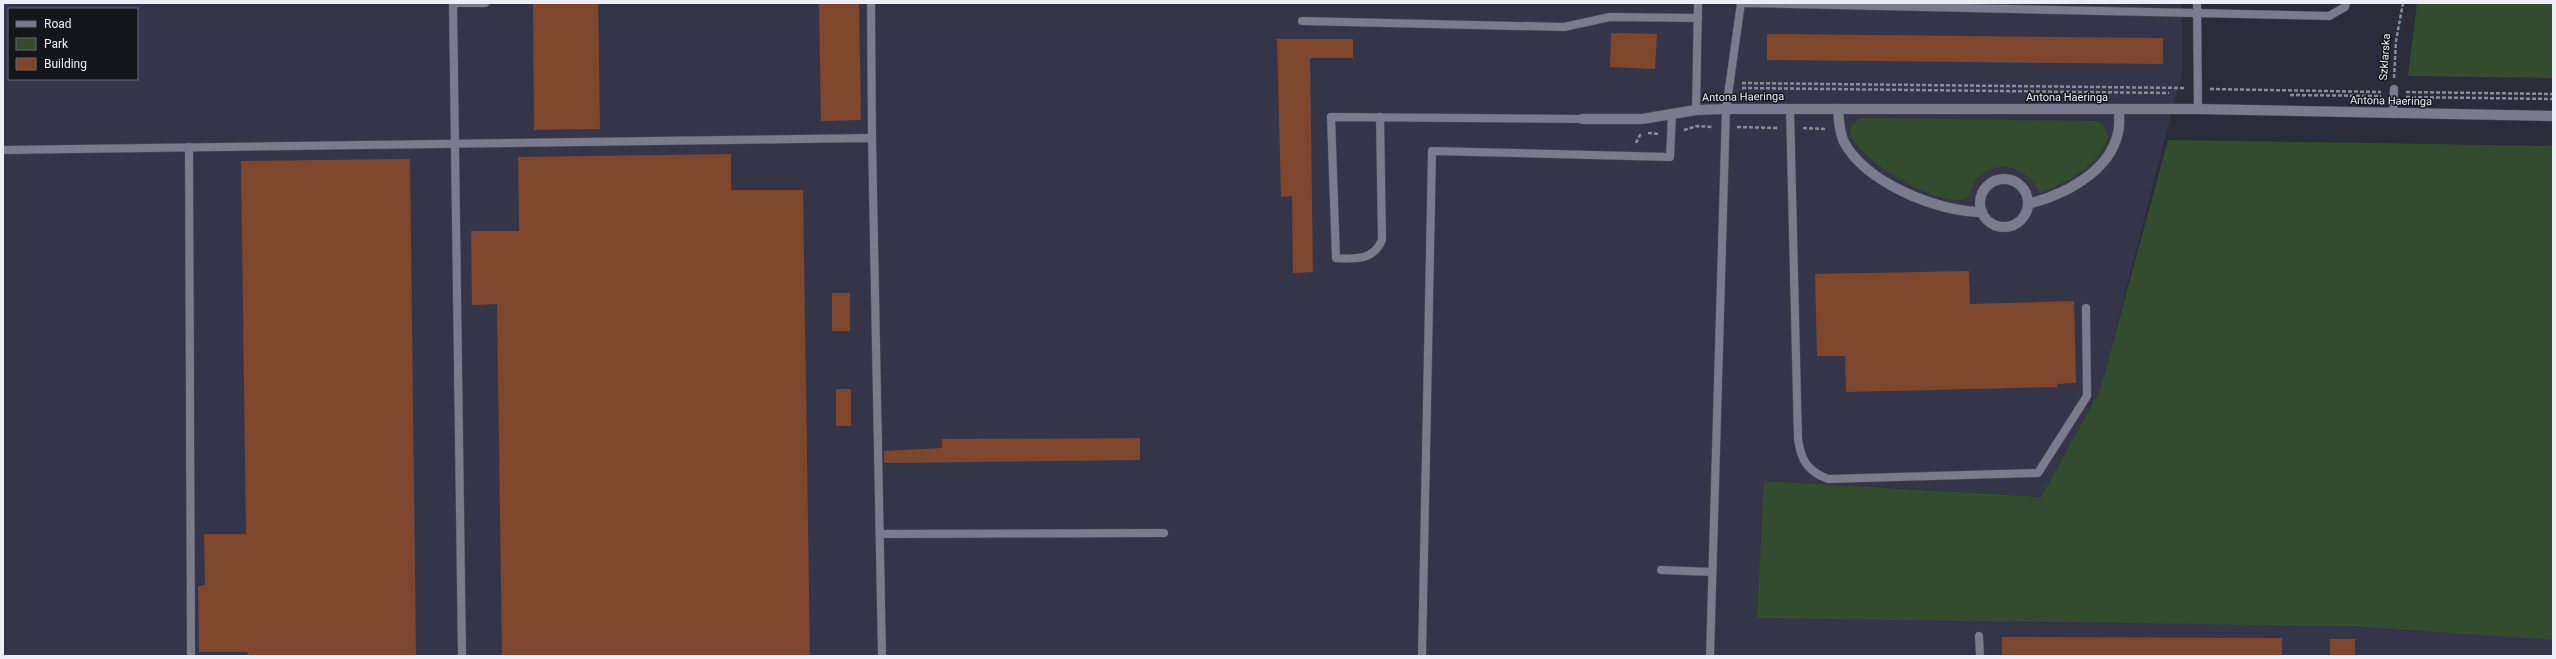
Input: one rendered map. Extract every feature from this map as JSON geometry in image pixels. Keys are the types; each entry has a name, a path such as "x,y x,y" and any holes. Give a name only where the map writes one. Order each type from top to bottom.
{"street":[{"name":"Antona Haeringa","path":"1582,119 1642,118 1696,110 1726,109 2198,109 2553,116"},
{"path":"1838,109 1842,136 1852,154 1880,179 1948,208 1964,212 1982,212"},
{"path":"2028,204 2051,198 2075,186 2094,171 2107,155 2118,133 2119,109"},
{"path":"2010,180 2022,188 2028,204 2024,217 2011,226 1995,226 1988,221 1982,212 1980,198 1984,191 1995,181 2010,180"}],"lane":[{"path":"462,656 453,3 485,3"},
{"path":"870,3 882,656"},
{"path":"1696,110 1698,3"},
{"path":"1710,656 1726,109 1741,3 2329,16 2346,7 2346,3"},
{"path":"2197,3 2198,109"},
{"path":"1302,21 1564,27 1610,17 1698,18"},
{"name":"Szklarska","path":"2393,114 2394,92"},
{"path":"1790,109 1798,439 1803,461 1816,474 1828,479 2038,473 2043,469 2087,396 2086,308"},
{"path":"1422,656 1432,152 1670,157 1672,114"},
{"path":"1380,117 1382,240 1378,249 1368,256 1336,258 1331,117 1380,117 1582,119"},
{"path":"3,150 872,138"},
{"path":"189,147 191,656"},
{"path":"880,534 1164,533"},
{"path":"1661,570 1712,572"},
{"path":"1979,636 1980,656"}],"path":[{"name":"Szklarska","path":"2394,92 2396,42 2403,3"},
{"path":"1729,85 2197,88 2553,94"},
{"path":"1729,85 2173,93"},
{"path":"2229,94 2394,92 2553,99"}],"shaded area":[{"path":"3,3 2182,3 2182,73 2100,390 2041,497 1764,481 2361,626 2553,638 2553,656 3,656"}],"green space":[{"path":"2417,3 2553,3 2553,78 2408,76"},
{"path":"1861,118 2096,121 2103,124 2108,136 2105,146 2091,164 2081,172 2050,189 2040,193 2028,177 2020,171 2002,167 1993,168 1976,180 1966,199 1954,200 1937,196 1900,180 1867,156 1856,144 1850,132 1853,124"},
{"path":"2168,140 2553,146 2553,640 2352,626 1757,618 1764,481 2041,497 2100,390"}],"building":[{"path":"533,3 598,3 600,129 534,130"},
{"path":"819,3 859,3 861,120 821,121"},
{"path":"1611,33 1657,34 1655,69 1610,67"},
{"path":"1767,34 2163,38 2163,64 1767,60"},
{"path":"1277,39 1353,39 1353,58 1310,58 1313,272 1293,273 1292,196 1281,197"},
{"path":"731,154 731,190 803,190 810,656 502,656 497,304 472,305 471,231 519,231 518,157"},
{"path":"410,159 416,656 248,656 247,652 199,652 198,586 205,585 204,534 246,534 241,161"},
{"path":"1969,271 1970,304 2074,301 2076,383 2057,384 2057,387 1846,392 1845,356 1817,356 1815,274"},
{"path":"832,293 850,293 850,331 832,331"},
{"path":"836,389 851,389 851,426 836,426"},
{"path":"1140,438 1140,460 884,463 884,451 942,448 942,439"},
{"path":"2002,637 2282,638 2282,656 2002,656"},
{"path":"2330,639 2355,639 2355,656 2330,656"}]}
